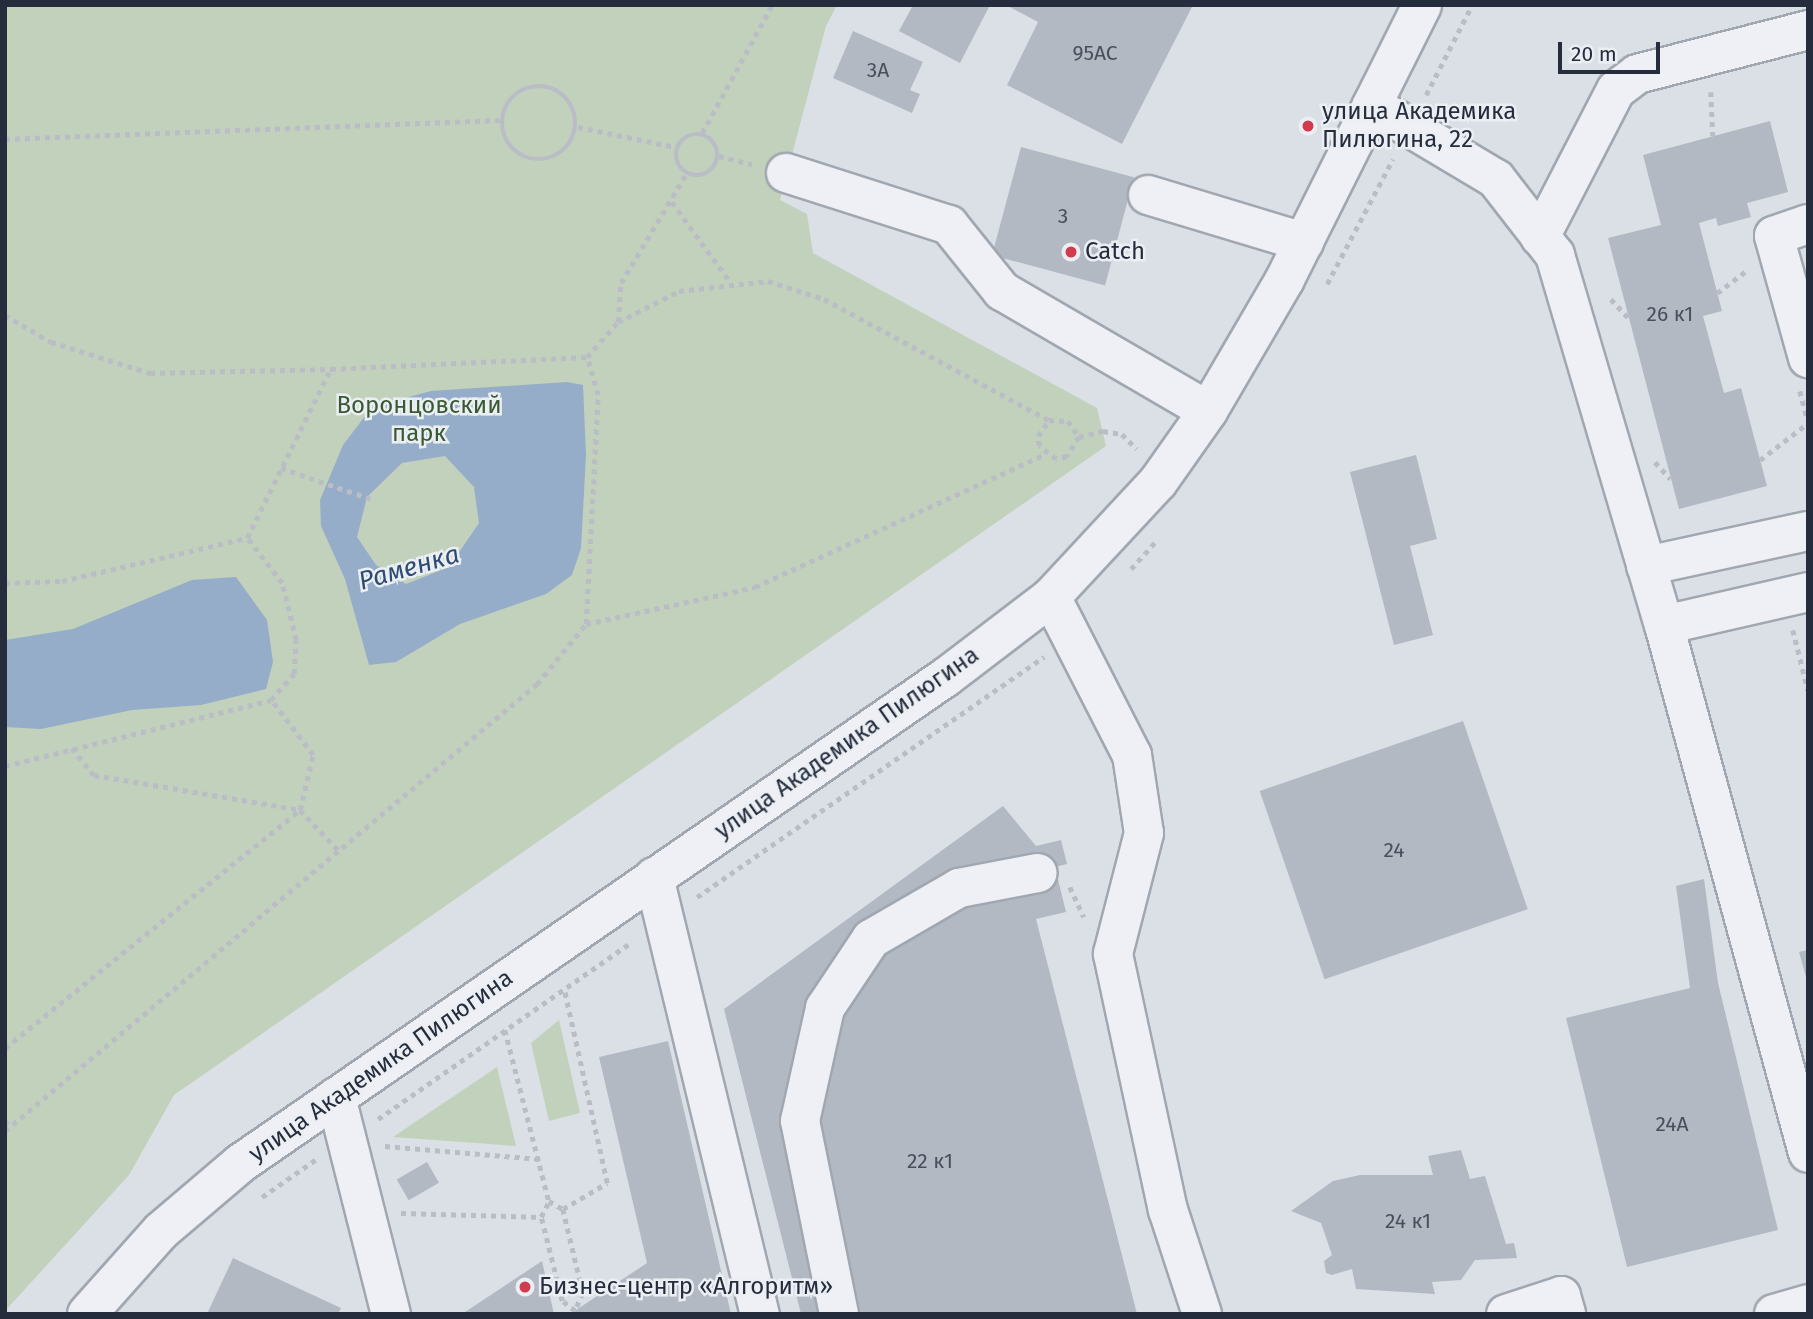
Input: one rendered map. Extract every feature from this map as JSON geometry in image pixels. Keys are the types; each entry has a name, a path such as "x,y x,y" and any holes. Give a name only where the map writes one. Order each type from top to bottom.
{"street":[{"name":"улица Академика Пилюгина","path":"100,1309 161,1231 241,1163 946,677 1051,597 1157,482 1208,411 1304,242 1422,5"},
{"path":"1540,237 1616,90 1637,74 1808,31"},
{"path":"1372,105 1496,178 1555,255 1802,1106 1808,1153"},
{"path":"786,173 949,225 1002,291 1208,411"},
{"path":"1148,195 1304,242"},
{"path":"1808,224 1774,236 1808,358"},
{"path":"1646,566 1808,531"},
{"path":"1051,597 1132,755 1144,833 1112,954 1168,1210 1202,1314"},
{"path":"1664,625 1800,607"},
{"path":"839,1314 800,1121 825,1008 871,939 959,888 1038,873"},
{"path":"654,877 760,1314"},
{"path":"336,1097 391,1314"},
{"path":"1506,1314 1561,1296 1566,1314"},
{"path":"1774,1314 1808,1304"}],"path":[{"path":"702,133 772,5"},
{"path":"1710,55 1713,136"},
{"path":"542,84 569,98 578,127 564,153 536,163 509,149 500,120 513,93 542,84"},
{"path":"5,139 500,120"},
{"path":"578,127 677,147"},
{"path":"702,133 715,141 719,156 714,170 701,177 686,174 676,162 677,147 687,135 702,133"},
{"path":"618,322 621,284 672,202 686,174"},
{"path":"672,202 731,283"},
{"path":"1717,293 1754,264"},
{"path":"5,315 51,342 150,373 331,369 587,357 618,322 678,291 768,281 824,299 1049,420 1068,421 1079,437"},
{"path":"1611,299 1629,318"},
{"path":"5,1121 8,1129 537,684 586,624 598,395 587,357"},
{"path":"247,538 331,369"},
{"path":"1045,454 1038,436 1049,420"},
{"path":"1760,460 1808,423"},
{"path":"586,624 755,587 1045,454 1067,457 1079,437 1103,431 1122,434 1143,458"},
{"path":"1653,461 1671,479"},
{"path":"281,468 374,500"},
{"path":"5,583 62,581 247,538"},
{"path":"5,766 271,700 295,674 296,640 282,583 247,538"},
{"path":"1800,607 1808,690"},
{"path":"5,1048 300,810 313,755 271,700"},
{"path":"72,748 94,775 300,810 339,851"},
{"path":"563,1209 607,1183 564,989"},
{"path":"505,1030 549,1201 541,1217 562,1301 575,1311 583,1293 563,1209 549,1201"},
{"path":"382,1154 380,1146 539,1159"},
{"path":"394,1203 398,1213 541,1217"}],"green space":[{"name":"Воронцовский парк","path":"5,5 837,5 826,26 780,200 807,214 813,253 1097,408 1106,446 174,1095 129,1175 5,1311"},
{"path":"559,1020 580,1113 549,1121 531,1043"},
{"path":"497,1067 516,1146 393,1137"}],"water":[{"path":"567,382 583,385 586,455 581,548 572,575 546,594 460,624 396,662 369,665 345,579 321,526 320,500 343,445 372,407 431,391","holes":["445,456 474,487 479,523 449,567 406,584 376,565 357,537 367,497 402,463"]},
{"path":"236,577 267,620 273,662 266,689 201,705 132,710 41,729 5,727 5,640 73,629 192,580"}],"building":[{"path":"913,5 990,5 960,63 899,31"},
{"path":"1006,5 1193,5 1122,144 1007,85 1038,22"},
{"path":"853,31 923,62 910,90 920,94 912,113 833,78"},
{"path":"1770,121 1788,192 1747,203 1751,217 1718,226 1716,218 1699,223 1722,311 1703,316 1724,393 1741,388 1767,486 1679,509 1608,238 1661,225 1643,155"},
{"path":"1021,147 1134,177 1105,285 992,255"},
{"path":"1416,455 1437,539 1410,546 1433,635 1394,645 1350,472"},
{"path":"1463,721 1528,909 1325,979 1260,791"},
{"path":"1003,806 1036,846 1061,840 1067,864 1055,867 1066,912 1036,919 1137,1314 801,1314 724,1009"},
{"path":"1704,879 1718,983 1778,1230 1627,1267 1566,1018 1690,988 1676,886"},
{"path":"1808,950 1808,981 1807,981 1799,952"},
{"path":"668,1041 731,1314 570,1314 647,1263 599,1057"},
{"path":"1461,1150 1470,1179 1485,1176 1506,1244 1514,1243 1517,1258 1475,1260 1461,1280 1432,1282 1435,1294 1356,1289 1352,1269 1332,1275 1326,1273 1324,1261 1332,1255 1321,1223 1291,1211 1333,1181 1360,1175 1433,1175 1428,1156"},
{"path":"427,1162 439,1183 409,1200 397,1180"},
{"path":"233,1258 341,1308 338,1314 207,1314"},
{"name":"Бизнес-центр «Алгоритм»","path":"542,1261 554,1314 462,1314"}],"place":[{"name":"улица Академика Пилюгина, 22","path":"1308,126"},
{"name":"Catch","path":"1071,252"},
{"name":"Бизнес-центр «Алгоритм»","path":"525,1287"}],"water label":[{"name":"Раменка","path":"409,568"}]}
